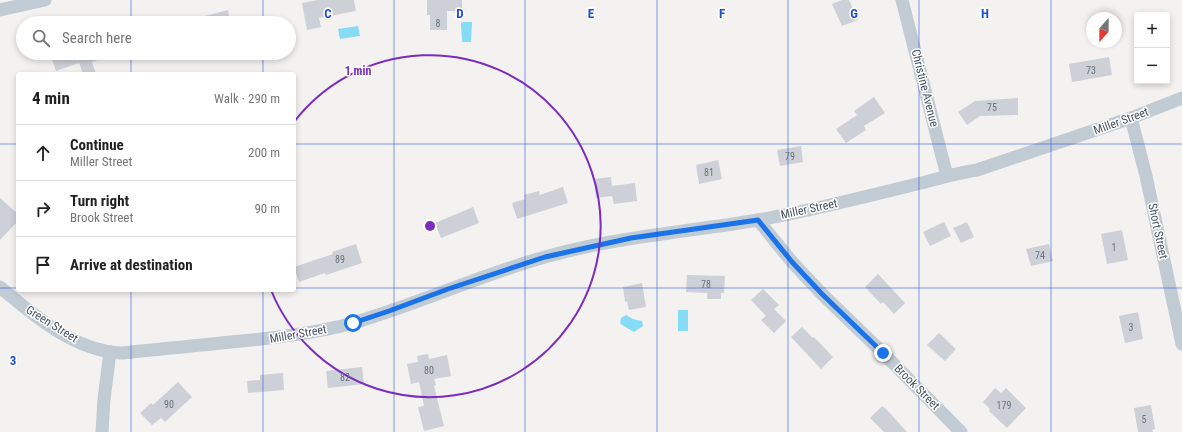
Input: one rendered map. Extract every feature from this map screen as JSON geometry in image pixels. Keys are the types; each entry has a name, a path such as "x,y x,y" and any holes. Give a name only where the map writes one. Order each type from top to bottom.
{"street":[{"path":"0,10 45,0"},
{"name":"Christine Avenue","path":"902,0 947,176"},
{"name":"Miller Street","path":"110,352 122,353 265,340 324,330 353,323 448,289 545,257 631,238 758,220 977,170 1131,118 1182,98"},
{"name":"Short Street","path":"1131,118 1146,176 1182,344"},
{"name":"Brook Street","path":"758,220 792,262 822,294 961,432"},
{"name":"Green Street","path":"0,287 36,316 68,337 110,352"},
{"path":"102,432 104,399 110,352"}],"water":[{"path":"472,22 471,42 462,42 461,23"},
{"path":"358,26 360,36 340,39 338,29"},
{"path":"678,310 688,310 688,331 678,331"},
{"path":"626,315 633,319 642,321 643,326 634,332 622,325 620,323 621,318"}],"building":[{"path":"318,0 354,0 356,11 319,18 321,27 307,30 302,3"},
{"path":"427,0 462,0 462,11 447,11 447,30 430,30 430,15 427,15"},
{"path":"842,0 849,0 858,20 842,26 832,4"},
{"path":"228,10 229,16 205,16"},
{"path":"1109,57 1112,75 1072,82 1069,64"},
{"path":"52,60 99,60 92,62 95,72 82,72 79,63 56,71"},
{"path":"874,97 885,113 864,126 866,130 846,143 836,129 857,115 854,111"},
{"path":"1018,98 1018,115 980,116 967,125 958,112 975,101"},
{"path":"801,146 803,162 780,166 777,150"},
{"path":"718,160 722,179 699,184 696,165"},
{"path":"611,177 612,186 635,183 637,201 614,204 612,196 596,198 594,179"},
{"path":"563,187 568,203 517,219 512,203 525,199 524,195 539,191 540,195"},
{"path":"0,198 16,212 16,223 0,240"},
{"path":"473,207 479,223 441,238 435,223"},
{"path":"944,222 951,236 930,246 923,232"},
{"path":"967,222 974,237 961,243 953,228"},
{"path":"1122,230 1128,260 1107,264 1101,234"},
{"path":"356,244 362,263 299,282 296,273 296,266 333,254 332,252"},
{"path":"1049,244 1053,261 1031,266 1026,249"},
{"path":"878,274 905,303 894,314 883,302 881,304 865,287"},
{"path":"687,275 725,276 724,293 721,293 721,299 707,299 707,293 686,292"},
{"path":"642,283 646,307 629,310 627,301 625,302 623,287"},
{"path":"763,289 779,305 774,309 786,321 774,333 761,320 766,316 751,300"},
{"path":"1138,312 1143,339 1125,343 1119,316"},
{"path":"802,327 833,357 821,369 791,337"},
{"path":"939,333 956,349 945,361 927,345"},
{"path":"428,354 429,359 447,355 451,376 434,379 436,385 434,386 444,426 424,431 418,407 424,406 419,382 411,384 407,364 418,362 417,356"},
{"path":"362,367 364,384 328,388 326,371"},
{"path":"283,373 284,390 248,393 247,381 260,380 260,375"},
{"path":"178,382 192,397 165,422 161,418 152,425 140,413 151,403 153,405"},
{"path":"995,388 1001,393 1006,388 1026,408 1007,428 989,411 990,409 983,402"},
{"path":"1151,405 1155,429 1152,430 1153,432 1138,432 1134,408"},
{"path":"882,406 907,432 884,432 870,418"}],"route":[{"path":"353,323 448,289 545,257 631,238 758,220 792,262 822,294 883,353"}]}
